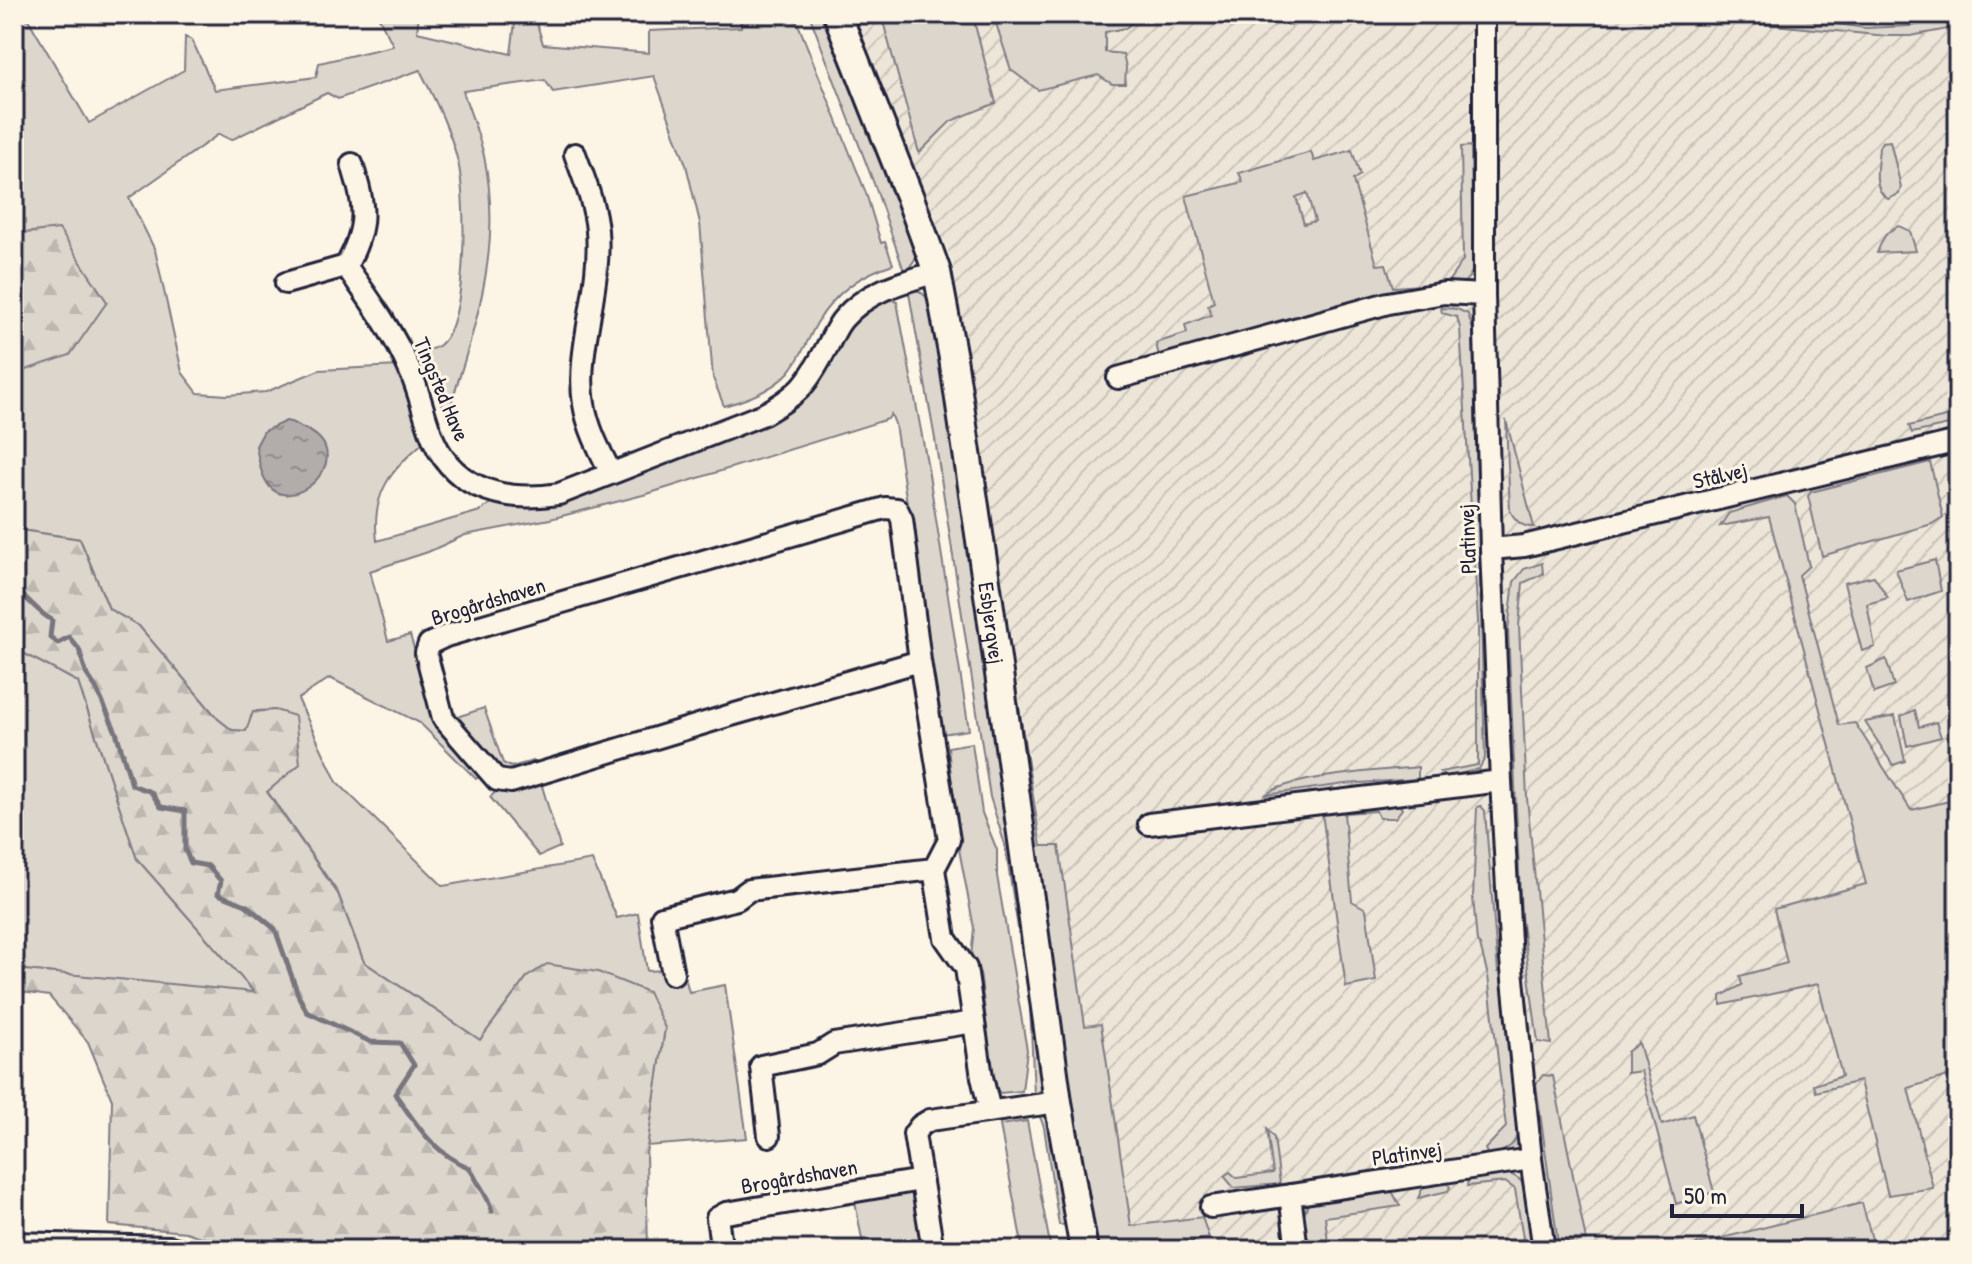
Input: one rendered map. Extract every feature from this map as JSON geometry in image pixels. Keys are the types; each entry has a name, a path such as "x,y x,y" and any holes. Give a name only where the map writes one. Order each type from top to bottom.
{"main road":[{"name":"Esbjergvej","path":"837,14 937,272 988,593 1058,1102 1084,1250"}],"street":[{"name":"Platinvej","path":"1484,14 1484,295 1501,781 1511,959 1531,1159 1544,1250"},
{"path":"575,154 591,198 597,230 598,269 582,375 584,404 593,436 611,473"},
{"path":"286,283 346,266 363,228 364,204 352,164"},
{"name":"Tingsted Have","path":"346,266 394,335 412,373 435,443 453,469 479,488 530,499 559,494 742,424 789,400 807,383 842,320 864,300 890,285 937,272"},
{"path":"1118,378 1388,303 1444,293 1484,295"},
{"name":"Stålvej","path":"1491,549 1524,546 1958,441"},
{"name":"Brogårdshaven","path":"920,661 511,782 497,780 443,718 426,653 429,644 446,636 885,508 897,509 902,519 920,661 949,840 934,869 945,938 966,968 990,1111"},
{"path":"1149,824 1501,781"},
{"path":"673,974 662,917 737,899 749,890 934,869"},
{"name":"Brogårdshaven","path":"769,1136 761,1066 818,1054 834,1044 974,1022"},
{"path":"933,1250 914,1134 920,1126 930,1120 1058,1102"},
{"name":"Platinvej","path":"1211,1207 1531,1159"},
{"name":"Brogårdshaven","path":"722,1250 717,1218 726,1213 921,1180"},
{"path":"1290,1195 1297,1250"},
{"path":"14,1243 170,1247 180,1250"}],"shaded area":[{"path":"855,14 1958,14 1958,1250 1105,1250 953,264"}],"green space":[{"path":"14,14 25,14 89,123 184,70 185,37 192,40 215,90 316,77 319,63 392,46 377,14 419,14 417,32 511,54 516,14 534,14 543,44 649,53 649,31 741,27 740,14 794,14 866,193 881,243 885,242 893,264 859,279 840,294 817,323 797,361 776,384 724,406 713,378 700,223 686,165 654,76 553,92 545,80 463,91 484,156 490,224 488,257 476,321 447,417 423,352 440,345 449,332 456,311 463,257 463,202 455,150 420,70 338,99 327,93 231,140 219,134 129,198 155,250 182,372 198,393 227,395 266,392 319,370 399,366 426,440 386,483 377,509 377,541 480,511 492,502 517,507 541,506 768,421 864,307 888,298 897,302 928,468 969,730 941,734 938,704 931,704 936,695 891,414 888,419 647,494 550,519 465,535 428,552 370,571 388,641 410,635 435,719 481,775 476,779 420,723 330,678 298,699 337,782 443,886 592,860 617,918 638,913 647,971 664,970 667,977 684,973 689,992 725,985 747,1138 647,1146 665,1028 527,977 480,1040 364,962 338,893 267,791 275,710 257,711 251,716 249,728 245,731 232,730 218,719 139,626 109,609 80,539 21,530 14,524 14,374 20,234 14,234"},
{"path":"809,14 823,14 838,41 919,253 905,274 876,189"},
{"path":"881,14 972,14 996,103 951,121 919,153"},
{"path":"993,14 1131,14 1132,22 1126,28 1105,32 1105,52 1123,54 1125,84 1112,84 1098,75 1038,90 1011,70"},
{"path":"1659,14 1773,14 1865,28 1910,26 1958,18 1958,27 1911,36 1887,36"},
{"path":"1890,141 1901,187 1899,194 1888,199 1879,189 1877,169 1879,147 1882,142"},
{"path":"1471,146 1473,269 1462,284 1434,291 1434,283 1448,282 1463,260 1461,147"},
{"path":"1352,150 1360,175 1353,180 1377,265 1386,264 1393,287 1421,285 1422,291 1160,361 1156,343 1187,333 1185,325 1211,315 1208,305 1214,302 1186,196 1243,182 1239,173 1311,152 1314,161","holes":["1307,193 1315,221 1304,224 1296,197"]},
{"path":"1899,226 1910,231 1916,251 1877,253 1887,233"},
{"path":"59,229 107,302 70,355 14,374 14,234"},
{"path":"908,288 919,291 929,299 945,376 1050,1084 1034,1095 1030,1005 1005,845 990,797 935,439"},
{"path":"1441,308 1457,309 1468,314 1473,330 1485,758 1479,769 1448,777 1440,772 1478,765 1478,621 1460,328 1457,317 1442,313"},
{"path":"1958,414 1958,423 1912,433 1909,426"},
{"path":"1506,420 1534,527 1520,523 1510,511"},
{"path":"1930,462 1943,517 1932,524 1822,556 1808,496 1811,492"},
{"path":"1787,496 1795,504 1809,566 1799,575 1839,725 1855,723 1911,810 1954,800 1958,813 1958,1073 1908,1088 1933,1188 1888,1195 1860,1081 1816,1092 1814,1085 1842,1076 1818,984 1721,1005 1721,996 1742,985 1740,976 1787,963 1774,909 1866,884 1769,517 1720,526 1729,513"},
{"path":"14,524 21,530 80,539 109,609 139,626 218,719 232,730 246,731 253,712 275,710 295,716 300,764 267,792 338,894 364,962 480,1040 527,977 547,964 598,972 648,992 665,1028 646,1154 648,1250 239,1250 186,1232 109,1225 112,1100 88,1042 49,996 14,991 14,969 254,992 137,859 78,682 25,654 14,633"},
{"path":"1935,560 1941,591 1908,602 1896,570"},
{"path":"1542,563 1543,574 1523,583 1519,626 1527,798 1551,1044 1538,1042 1521,917 1508,630 1514,582 1524,569"},
{"path":"1874,576 1888,598 1867,604 1875,647 1862,651 1844,583"},
{"path":"14,633 25,654 78,682 137,859 255,993 14,969"},
{"path":"1886,659 1894,686 1874,693 1867,668"},
{"path":"1014,675 1041,846 1059,846 1085,1026 1101,1024 1131,1226 1202,1217 1209,1238 1149,1250 1097,1250 1051,971 1009,677"},
{"path":"484,708 503,763 511,767 533,761 534,765 501,773 454,718"},
{"path":"1915,710 1919,727 1936,722 1941,737 1907,746 1901,716"},
{"path":"1895,716 1905,761 1893,765 1865,722"},
{"path":"972,743 982,813 997,850 997,876 1027,1050 1022,1091 1000,1093 994,1085 980,973 971,957 974,928 958,844 948,747"},
{"path":"1418,767 1418,779 1345,784 1265,795 1278,788 1316,778"},
{"path":"540,779 560,847 539,856 490,797 498,790"},
{"path":"1398,803 1402,809 1395,818 1379,818 1376,811 1344,813 1352,901 1366,909 1376,981 1346,987 1322,813 1326,806"},
{"path":"1481,806 1485,811 1498,972 1502,972 1517,1134 1510,1146 1488,1156 1485,1149 1506,1127 1488,976 1477,942 1473,897 1477,807"},
{"path":"1639,1043 1662,1125 1693,1115 1714,1192 1676,1204 1641,1071 1627,1073 1627,1052"},
{"path":"1543,1075 1553,1076 1586,1240 1558,1243 1536,1084"},
{"path":"1038,1112 1048,1115 1072,1224 1059,1225 1044,1127"},
{"path":"1027,1121 1051,1250 1023,1250 1000,1125"},
{"path":"1267,1129 1274,1138 1280,1184 1234,1188 1224,1176 1230,1172 1237,1178 1273,1173"},
{"path":"1505,1171 1519,1179 1526,1188 1535,1250 1525,1250 1515,1189 1505,1182 1467,1186 1468,1180 1473,1177"},
{"path":"1444,1179 1450,1187 1448,1191 1418,1198 1424,1185"},
{"path":"1385,1188 1393,1193 1400,1206 1325,1217 1329,1250 1308,1250 1303,1216 1309,1202"},
{"path":"912,1191 928,1250 864,1250 855,1202"},
{"path":"1862,1203 1875,1250 1674,1250"}],"water":[{"path":"286,421 320,439 326,451 325,465 318,477 294,493 281,494 270,487 264,478 256,446 264,431"}],"waterway":[{"path":"14,589 52,620 50,637 58,643 69,637 79,649 86,673 116,732 132,785 151,792 161,807 185,811 185,850 191,863 208,866 221,881 218,894 246,905 275,929 307,1012 371,1042 400,1043 414,1065 395,1094 436,1146 470,1168 492,1211"},
{"path":"536,1245 538,1250"}]}
